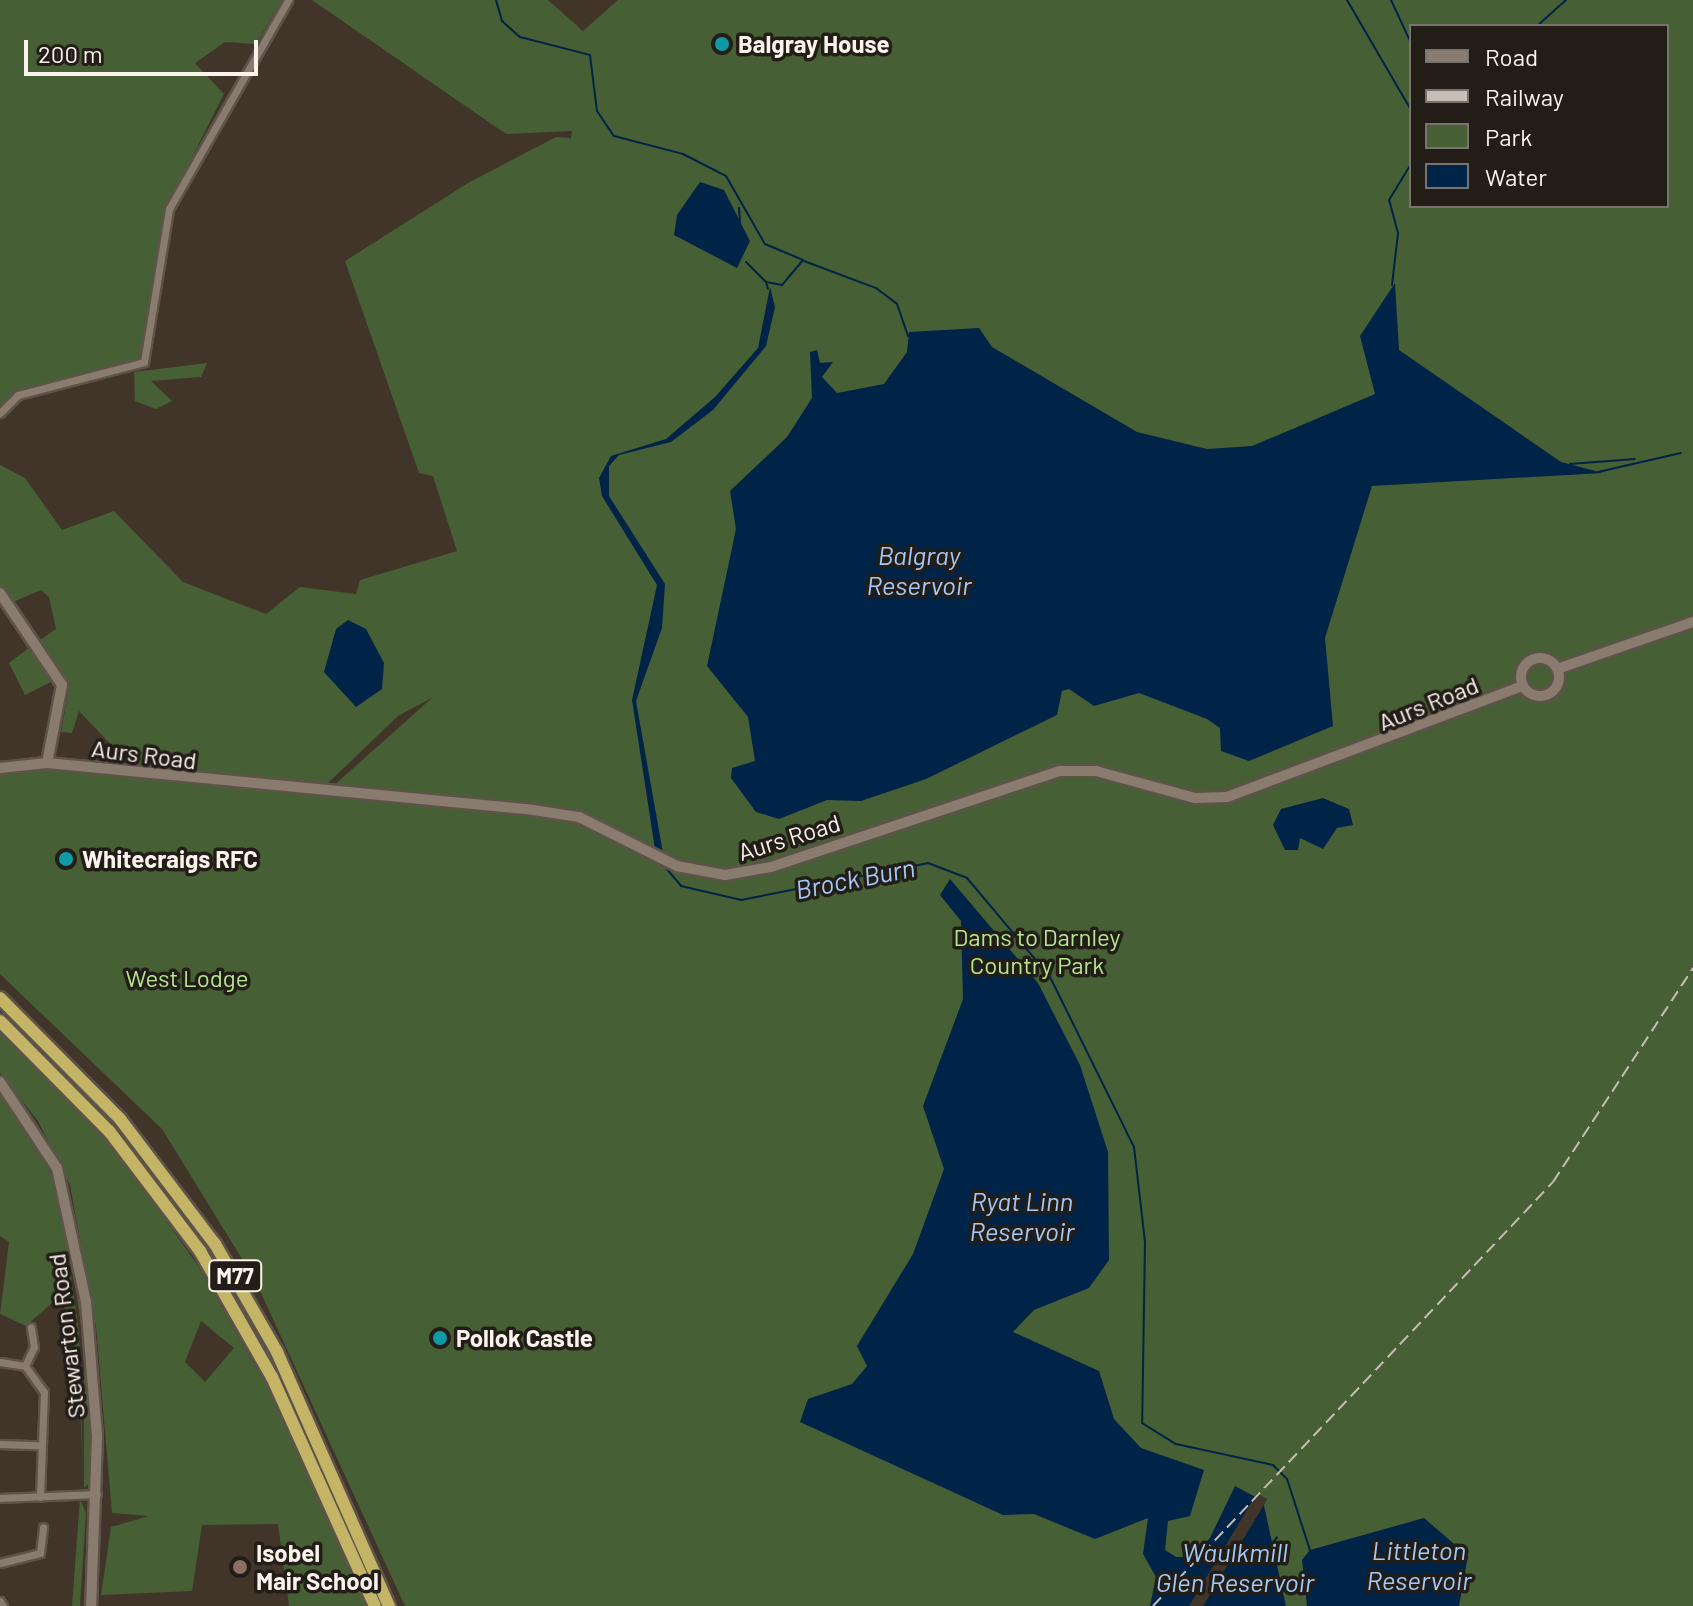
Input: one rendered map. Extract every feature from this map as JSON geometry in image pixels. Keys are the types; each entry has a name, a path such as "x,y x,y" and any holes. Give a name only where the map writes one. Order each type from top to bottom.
{"highway":[{"name":"M77","path":"0,998 135,1136 215,1244 282,1361 389,1606"},
{"name":"M77","path":"0,1021 109,1131 200,1251 272,1377 375,1606"}],"street":[{"path":"0,413 18,395 144,362 169,209 288,0"},
{"path":"0,593 62,685 47,763"},
{"name":"Aurs Road","path":"1523,686 1532,660 1557,669 1693,622"},
{"name":"Aurs Road","path":"1523,686 1533,695 1551,692 1557,669"},
{"name":"Aurs Road","path":"0,768 47,763 533,810 579,817 670,862 706,874 760,870 1069,770 1195,798 1227,797 1523,686"},
{"name":"Stewarton Road","path":"0,1082 42,1139 68,1202 94,1360 97,1494 91,1606"},
{"path":"25,1366 34,1347 31,1327"},
{"path":"0,1362 25,1366"},
{"path":"25,1366 45,1400 37,1445 40,1497"},
{"path":"0,1444 37,1445"},
{"path":"0,1498 97,1494"},
{"path":"42,1564 43,1527"},
{"path":"0,1563 40,1553"}],"green space":[{"path":"0,0 282,0 256,44 225,42 195,63 224,94 164,213 144,354 135,365 13,393 0,408"},
{"name":"Dams to Darnley Country Park","path":"312,0 548,0 583,31 618,0 1693,0 1693,1606 405,1606 255,1280 162,1129 0,974 0,768 28,764 331,788 433,697 398,716 325,786 135,770 79,711 72,733 61,732 69,687 40,640 56,629 49,597 41,590 13,602 0,586 0,465 25,478 62,530 114,511 183,582 266,614 300,587 356,594 360,580 457,551 433,476 419,473 345,261 468,183 556,137 571,138 572,131 506,134"},
{"path":"207,363 201,377 151,381 172,401 156,409 135,401 134,372"},
{"path":"30,647 51,682 25,695 9,663"},
{"path":"0,1031 117,1152 199,1267 268,1388 367,1606 289,1606 278,1524 202,1525 192,1591 101,1595 111,1527 149,1516 112,1513 96,1327 70,1185 38,1121 0,1073","holes":["201,1321 234,1348 205,1382 185,1362"]},
{"path":"0,1093 58,1185 79,1332 83,1474 78,1358 63,1303 52,1303 26,1326 0,1314 9,1242 0,1236"},
{"path":"64,1216 87,1333 92,1399 92,1481 84,1488 84,1343"},
{"path":"80,1499 86,1513 80,1606 72,1606"}],"water":[{"path":"700,182 724,190 750,241 737,268 674,235 677,215"},
{"name":"Balgray Reservoir","path":"1395,283 1399,350 1561,462 1603,473 1372,486 1325,638 1333,726 1249,761 1221,751 1220,728 1207,719 1139,693 1094,706 1069,689 1062,691 1057,715 926,779 861,801 827,800 779,819 756,812 731,778 732,768 755,761 748,717 707,666 736,529 730,491 787,437 812,398 810,352 817,350 820,363 833,362 822,377 837,393 884,384 907,352 909,332 979,328 992,347 1137,432 1207,449 1252,446 1375,394 1360,336"},
{"path":"770,287 775,307 766,346 713,410 671,442 619,455 609,466 609,496 665,584 662,628 636,701 663,853 655,849 632,700 657,585 602,496 599,478 611,456 666,439 715,397 758,348"},
{"path":"348,620 366,629 384,663 382,689 356,707 324,672 336,629"},
{"path":"1323,798 1349,809 1353,825 1337,828 1323,849 1300,838 1298,850 1285,850 1273,825 1281,809"},
{"name":"Ryat Linn Reservoir","path":"950,879 1038,983 1080,1065 1108,1152 1109,1260 1089,1288 1034,1310 1013,1332 1099,1371 1114,1419 1141,1448 1204,1470 1190,1516 1168,1521 1165,1550 1176,1557 1191,1557 1210,1538 1235,1486 1263,1501 1286,1606 1150,1606 1156,1577 1143,1554 1148,1518 1095,1539 1034,1514 1003,1515 800,1422 808,1399 852,1384 867,1366 857,1346 913,1254 944,1169 923,1106 963,999 961,921 940,895"},
{"name":"Littleton Reservoir","path":"1424,1518 1468,1556 1459,1606 1307,1606 1302,1560 1310,1550"}],"pier":[{"path":"1257,1493 1267,1499 1203,1606 1189,1606"}],"waterway":[{"name":"Brock Burn","path":"496,0 502,21 520,37 590,55 597,111 614,136 683,154 726,176 765,244 803,260 782,285 766,282 768,289"},
{"path":"1347,0 1409,107"},
{"path":"1391,0 1409,39"},
{"path":"1539,24 1566,0"},
{"path":"1392,285 1398,233 1389,200 1409,167"},
{"path":"739,208 740,223"},
{"name":"Brock Burn","path":"804,261 876,288 897,304 908,336"},
{"path":"746,262 766,282"},
{"path":"1598,472 1681,453"},
{"path":"1570,464 1635,459"},
{"name":"Brock Burn","path":"661,862 681,886 741,900 928,863 967,878 1050,977 1134,1147 1145,1242 1142,1423 1176,1444 1273,1465 1287,1479 1310,1550"},
{"name":"Waulkmill Glen Reservoir","path":"1269,1549 1277,1537"}],"railway":[{"path":"1153,1606 1553,1182 1693,968"}],"place":[{"name":"Balgray House","path":"722,44"},
{"name":"Whitecraigs RFC","path":"66,859"},
{"name":"Pollok Castle","path":"440,1338"},
{"name":"Isobel Mair School","path":"240,1567"}],"park label":[{"name":"West Lodge","path":"187,978"}]}
